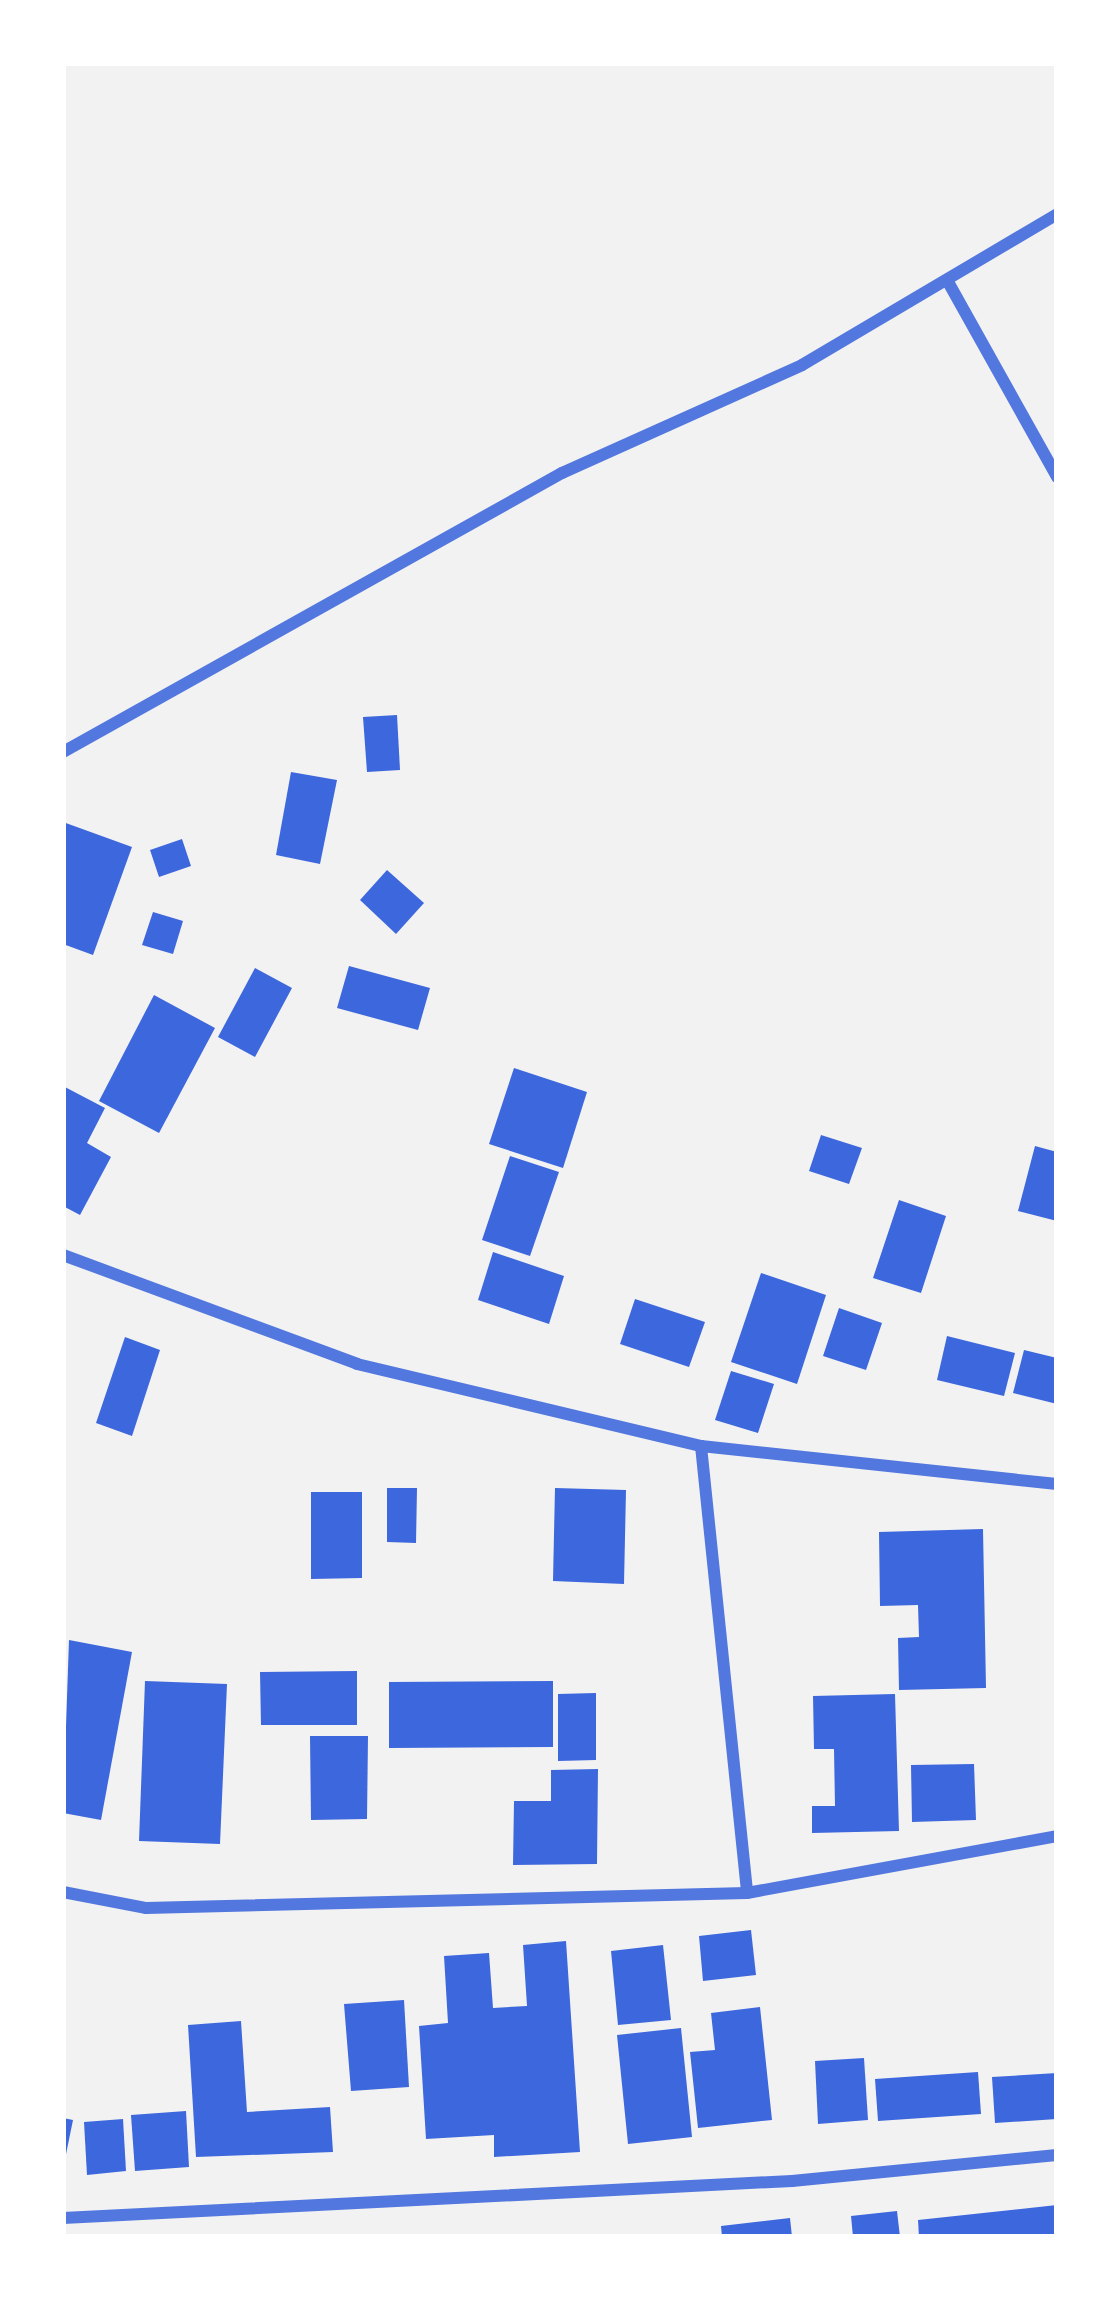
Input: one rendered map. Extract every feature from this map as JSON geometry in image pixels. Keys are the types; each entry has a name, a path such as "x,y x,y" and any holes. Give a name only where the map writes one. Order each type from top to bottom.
{"street":[{"path":"63,752 562,473 802,365 1057,214"},
{"path":"947,280 1057,477"},
{"path":"63,1255 357,1364 701,1446 1057,1484"},
{"path":"701,1446 747,1893"},
{"path":"63,1892 146,1908 747,1893 1057,1836"},
{"path":"63,2218 792,2181 1057,2155"}],"building":[{"path":"397,715 400,770 367,772 363,717"},
{"path":"291,772 337,780 320,864 276,855"},
{"path":"63,822 132,847 93,955 63,944"},
{"path":"182,839 191,866 159,877 150,850"},
{"path":"387,870 424,903 396,934 360,900"},
{"path":"153,912 183,921 173,954 142,945"},
{"path":"349,966 430,988 418,1030 337,1008"},
{"path":"255,968 292,988 255,1057 218,1037"},
{"path":"154,995 215,1028 159,1133 99,1101"},
{"path":"514,1068 587,1092 563,1168 489,1144"},
{"path":"63,1086 105,1108 87,1143 111,1157 80,1215 63,1206"},
{"path":"821,1135 862,1148 849,1184 809,1171"},
{"path":"1035,1146 1057,1152 1057,1221 1018,1211"},
{"path":"510,1156 559,1172 530,1256 482,1240"},
{"path":"899,1200 946,1216 921,1293 873,1278"},
{"path":"493,1252 564,1276 549,1324 478,1300"},
{"path":"761,1273 826,1295 797,1384 731,1362"},
{"path":"635,1299 705,1322 689,1367 620,1344"},
{"path":"839,1308 882,1323 866,1370 823,1356"},
{"path":"947,1336 1015,1353 1004,1396 937,1380"},
{"path":"125,1337 160,1350 132,1436 96,1423"},
{"path":"1024,1350 1057,1358 1057,1404 1013,1393"},
{"path":"731,1371 774,1384 758,1433 715,1420"},
{"path":"387,1488 417,1488 416,1543 387,1542"},
{"path":"555,1488 626,1490 624,1584 553,1581"},
{"path":"311,1492 362,1492 362,1578 311,1579"},
{"path":"983,1529 986,1688 899,1690 898,1638 919,1637 918,1605 880,1606 879,1532"},
{"path":"69,1640 132,1652 101,1820 63,1813"},
{"path":"357,1671 357,1725 261,1725 260,1672"},
{"path":"145,1681 227,1684 220,1844 139,1841"},
{"path":"553,1681 553,1747 389,1748 389,1682"},
{"path":"596,1693 596,1760 558,1761 558,1694"},
{"path":"895,1694 899,1831 812,1833 812,1806 835,1806 834,1749 814,1749 813,1696"},
{"path":"310,1736 368,1736 367,1819 311,1820"},
{"path":"974,1764 976,1820 912,1822 911,1765"},
{"path":"598,1769 597,1864 513,1865 514,1801 551,1801 551,1770"},
{"path":"751,1930 756,1975 703,1981 699,1936"},
{"path":"566,1941 580,2152 494,2157 494,2135 426,2139 419,2026 448,2023 444,1956 489,1953 493,2008 527,2006 523,1945"},
{"path":"663,1945 671,2020 618,2025 611,1951"},
{"path":"404,2000 409,2087 351,2091 344,2004"},
{"path":"760,2007 772,2120 698,2128 690,2052 715,2050 711,2013"},
{"path":"241,2021 247,2112 330,2107 333,2152 196,2157 188,2025"},
{"path":"681,2028 692,2137 628,2144 617,2035"},
{"path":"864,2058 868,2120 818,2124 815,2061"},
{"path":"978,2072 981,2114 878,2121 875,2079"},
{"path":"1057,2073 1057,2119 995,2123 992,2077"},
{"path":"186,2111 189,2167 135,2171 131,2115"},
{"path":"63,2118 73,2120 65,2159 63,2159"},
{"path":"123,2119 126,2171 87,2175 84,2122"},
{"path":"1057,2205 1057,2237 919,2237 918,2220"},
{"path":"897,2211 900,2237 853,2237 851,2216"},
{"path":"790,2218 792,2237 722,2237 721,2226"}]}
